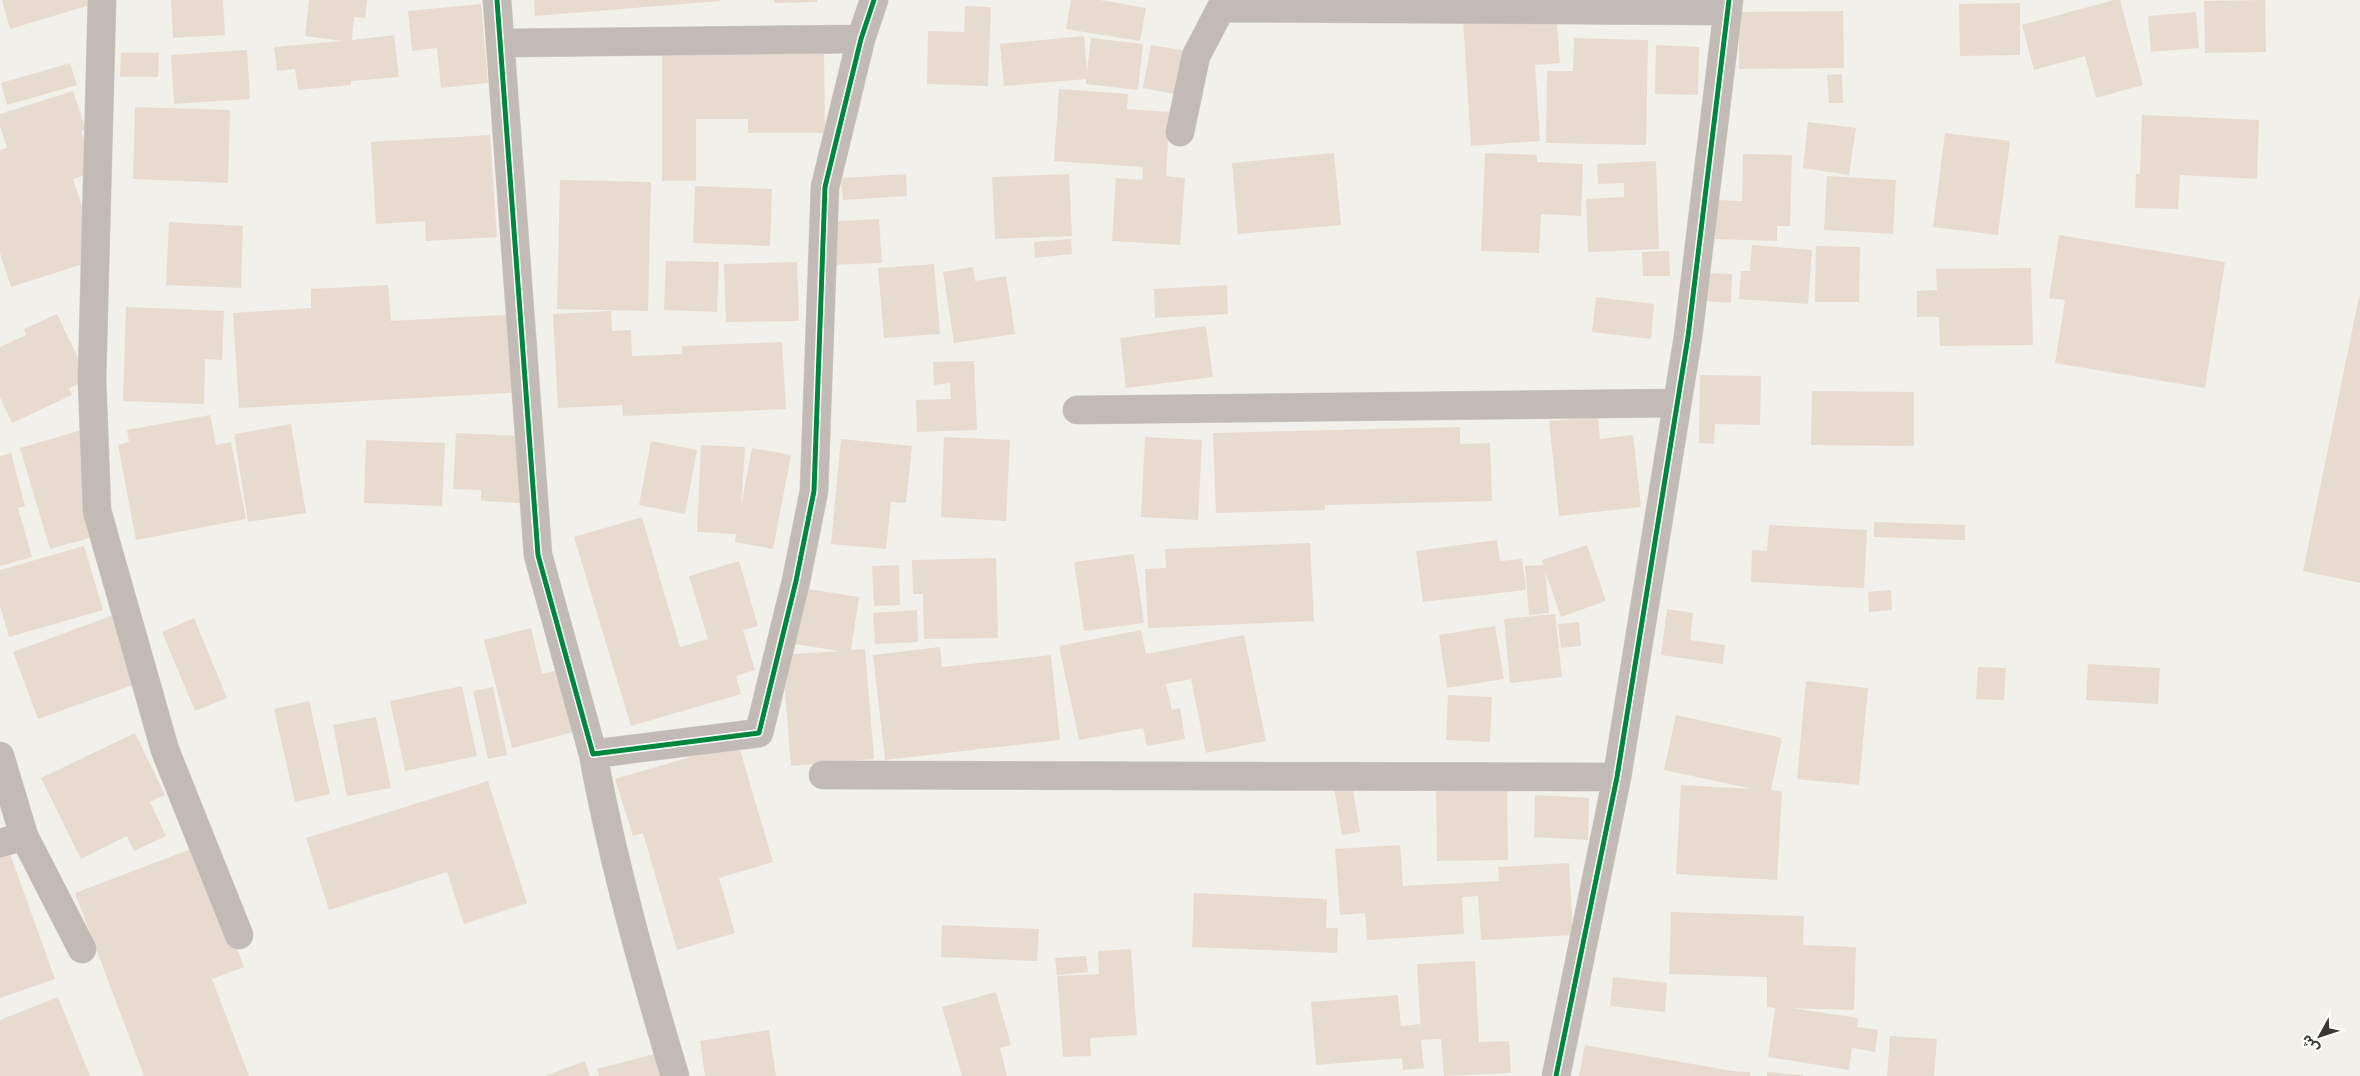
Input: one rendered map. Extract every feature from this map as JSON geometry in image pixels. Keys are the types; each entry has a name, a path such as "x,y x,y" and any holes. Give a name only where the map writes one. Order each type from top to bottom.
{"street":[{"path":"102,0 92,379 97,511 165,750 239,936"},
{"path":"497,0 538,555 593,754 607,829 642,966 675,1076"},
{"path":"593,754 759,733 796,581 814,490 825,187 862,39 874,0"},
{"path":"1180,132 1196,56 1222,8 1728,6 1688,337 1617,778 1556,1076"},
{"path":"500,43 862,39"},
{"path":"1078,410 1677,403"},
{"path":"0,756 12,840 82,949"},
{"path":"823,775 1617,778"}],"building":[{"path":"2,0 89,0 90,5 10,29"},
{"path":"171,0 223,0 225,35 173,38"},
{"path":"309,0 367,0 365,18 354,17 352,40 394,35 399,77 351,81 351,85 298,90 295,69 277,71 274,47 342,41 305,36"},
{"path":"534,0 720,0 720,1 535,16"},
{"path":"774,0 817,0 817,2 774,3"},
{"path":"1071,0 1100,0 1146,8 1140,41 1066,29"},
{"path":"2120,0 2143,85 2096,98 2085,56 2034,70 2022,25"},
{"path":"2265,0 2266,52 2205,53 2204,1"},
{"path":"2020,3 2020,55 1960,56 1959,4"},
{"path":"481,4 488,83 441,88 437,48 412,51 408,11"},
{"path":"965,6 991,7 988,86 927,84 928,31 964,32"},
{"path":"1843,11 1844,68 1739,69 1739,12"},
{"path":"2196,12 2199,48 2151,52 2148,16"},
{"path":"1556,14 1560,63 1535,65 1540,141 1471,146 1463,19"},
{"path":"1084,36 1087,71 1091,38 1143,44 1138,90 1086,84 1086,79 1004,86 1000,44"},
{"path":"1574,38 1648,40 1646,145 1546,143 1547,71 1573,71"},
{"path":"1151,45 1187,51 1179,95 1143,88"},
{"path":"1656,45 1699,47 1698,95 1655,94"},
{"path":"662,49 824,50 825,133 748,133 748,119 696,119 696,181 662,181"},
{"path":"247,50 250,99 174,104 171,55"},
{"path":"121,53 159,53 158,77 120,77"},
{"path":"70,63 77,85 7,105 1,83"},
{"path":"1842,74 1843,103 1829,103 1827,75"},
{"path":"1059,89 1128,94 1127,109 1170,112 1166,176 1185,178 1180,245 1112,241 1116,178 1142,180 1143,167 1054,161"},
{"path":"73,91 86,130 81,131 95,172 73,179 99,259 11,287 0,253 0,150 7,148 0,126 0,114"},
{"path":"135,107 230,110 228,183 133,179"},
{"path":"2142,115 2259,120 2257,179 2180,175 2178,209 2135,208 2136,174 2140,174"},
{"path":"1808,122 1856,128 1849,175 1803,168"},
{"path":"1945,133 2010,141 1998,235 1933,227"},
{"path":"490,135 497,237 426,241 425,221 376,224 371,142"},
{"path":"1334,153 1341,225 1238,234 1232,163"},
{"path":"1485,153 1537,155 1537,162 1583,164 1581,216 1541,214 1539,253 1481,251"},
{"path":"1743,154 1792,155 1790,226 1777,226 1777,241 1715,239 1716,200 1742,201"},
{"path":"1656,161 1659,249 1588,252 1586,199 1624,197 1624,183 1598,184 1597,164"},
{"path":"906,174 907,196 843,200 841,178"},
{"path":"1069,174 1072,236 995,239 992,177"},
{"path":"1827,176 1896,180 1893,234 1824,230"},
{"path":"560,180 651,182 648,311 557,309"},
{"path":"695,186 772,189 770,246 693,243"},
{"path":"879,219 882,263 830,265 827,222"},
{"path":"169,222 243,226 241,288 166,285"},
{"path":"2059,235 2225,262 2205,388 2055,363 2065,300 2049,298"},
{"path":"1071,239 1072,254 1035,258 1034,242"},
{"path":"1752,245 1812,250 1808,304 1739,299 1741,271 1750,271"},
{"path":"1816,246 1860,247 1859,302 1815,302"},
{"path":"1669,251 1670,276 1643,276 1642,252"},
{"path":"666,261 719,262 717,312 664,310"},
{"path":"797,262 799,321 726,322 724,264"},
{"path":"934,264 940,334 884,338 878,268"},
{"path":"973,267 975,281 1006,276 1015,334 954,343 943,272"},
{"path":"2031,268 2033,345 1940,346 1939,317 1917,317 1917,291 1937,290 1936,269"},
{"path":"1706,273 1732,274 1731,303 1705,301"},
{"path":"388,285 391,321 517,314 522,392 239,408 233,313 311,308 311,289"},
{"path":"1227,285 1228,314 1155,318 1154,289"},
{"path":"1596,297 1654,304 1651,339 1592,332"},
{"path":"2360,297 2360,583 2303,571"},
{"path":"126,307 224,311 222,360 205,359 204,404 123,401"},
{"path":"611,311 612,331 631,330 632,356 682,354 682,346 782,342 786,409 623,416 622,405 558,408 553,314"},
{"path":"57,314 88,379 69,388 72,395 12,423 0,397 0,347 26,335 24,329"},
{"path":"1206,326 1213,377 1126,388 1120,338"},
{"path":"974,361 977,430 917,432 916,400 951,399 950,383 934,385 933,362"},
{"path":"1700,375 1761,376 1760,425 1715,424 1714,444 1699,443"},
{"path":"1812,391 1914,392 1914,446 1811,445"},
{"path":"210,415 216,445 231,442 246,519 136,540 118,445 129,442 127,430"},
{"path":"1598,417 1600,439 1633,435 1641,507 1559,516 1549,421"},
{"path":"291,424 306,513 248,522 234,434"},
{"path":"1460,427 1460,444 1490,443 1492,501 1325,505 1325,510 1216,513 1213,433"},
{"path":"88,428 118,530 50,549 20,448"},
{"path":"456,433 523,436 520,503 481,501 481,490 453,489"},
{"path":"944,437 1010,440 1006,521 941,517"},
{"path":"1145,437 1202,440 1198,520 1141,517"},
{"path":"841,439 912,446 906,503 891,502 886,549 831,544"},
{"path":"366,440 445,443 442,506 364,503"},
{"path":"651,441 697,450 685,514 639,505"},
{"path":"701,445 745,447 741,507 752,448 791,455 773,549 735,542 736,534 697,532"},
{"path":"11,453 25,506 18,508 32,557 0,566 0,456"},
{"path":"642,517 680,647 708,639 689,576 739,561 758,626 743,630 755,670 736,676 741,694 631,726 574,537"},
{"path":"1874,522 1965,525 1965,540 1874,537"},
{"path":"1769,525 1867,530 1864,588 1751,582 1752,550 1767,551"},
{"path":"1497,540 1500,561 1522,559 1526,590 1423,602 1416,551"},
{"path":"1310,543 1314,621 1148,628 1145,569 1166,568 1165,549"},
{"path":"1587,545 1606,601 1561,617 1545,571 1549,613 1529,615 1525,566 1543,565 1542,560"},
{"path":"84,546 103,610 9,637 0,606 0,570"},
{"path":"1134,554 1144,623 1084,631 1074,562"},
{"path":"996,558 998,638 924,639 923,594 913,594 912,560"},
{"path":"899,565 900,605 874,606 872,566"},
{"path":"802,588 859,597 851,650 865,649 874,759 791,766 782,655 840,651 794,644"},
{"path":"1891,590 1892,610 1869,612 1868,592"},
{"path":"1667,609 1693,613 1690,640 1725,645 1723,664 1661,655"},
{"path":"917,610 918,642 875,644 873,613"},
{"path":"119,613 144,681 38,719 13,652"},
{"path":"1555,614 1562,677 1510,683 1504,619"},
{"path":"194,618 227,698 195,711 162,632"},
{"path":"1579,622 1581,646 1561,648 1558,624"},
{"path":"1495,626 1504,679 1447,688 1439,635"},
{"path":"531,628 542,674 565,668 581,730 512,748 484,640"},
{"path":"1141,630 1146,654 1244,635 1266,741 1206,753 1191,679 1166,684 1172,710 1180,708 1185,739 1147,746 1143,728 1079,740 1059,646"},
{"path":"940,647 942,667 1051,655 1060,740 885,760 873,655"},
{"path":"2088,664 2160,668 2158,704 2086,700"},
{"path":"1978,667 2006,668 2004,700 1976,699"},
{"path":"1806,681 1868,688 1859,785 1797,779"},
{"path":"462,686 477,756 405,771 390,701"},
{"path":"493,687 507,755 488,759 473,691"},
{"path":"1448,695 1492,697 1490,742 1446,740"},
{"path":"309,701 330,794 295,802 274,709"},
{"path":"1676,715 1782,738 1771,790 1782,791 1777,880 1676,874 1681,785 1753,789 1664,770"},
{"path":"376,717 391,788 347,796 333,725"},
{"path":"135,733 165,795 150,802 166,836 134,851 127,836 81,859 41,778"},
{"path":"738,743 773,862 719,878 735,933 677,950 643,833 633,836 615,779"},
{"path":"488,781 527,903 464,924 447,872 329,910 306,838"},
{"path":"1352,784 1360,832 1342,835 1334,787"},
{"path":"1507,787 1508,860 1437,861 1436,788"},
{"path":"1535,795 1589,798 1588,840 1534,837"},
{"path":"1400,845 1403,886 1499,881 1498,867 1569,863 1573,935 1481,940 1478,896 1462,897 1464,934 1367,940 1365,913 1340,915 1335,849"},
{"path":"199,846 244,967 212,979 249,1076 144,1076 75,893"},
{"path":"9,851 55,979 0,998 0,854"},
{"path":"1194,893 1327,899 1326,928 1338,928 1337,953 1192,947"},
{"path":"1671,912 1804,916 1803,945 1856,947 1854,1010 1791,1008 1858,1018 1857,1027 1878,1030 1875,1052 1852,1048 1849,1070 1768,1057 1775,1008 1767,1007 1767,977 1669,974"},
{"path":"942,925 1039,929 1037,961 941,957"},
{"path":"1131,949 1137,1035 1090,1038 1091,1056 1063,1057 1057,976 1099,974 1098,951"},
{"path":"1086,956 1088,972 1057,975 1055,958"},
{"path":"1475,961 1479,1042 1509,1041 1511,1073 1444,1076 1441,1039 1421,1040 1424,1068 1403,1070 1402,1058 1316,1065 1311,1002 1398,995 1401,1026 1420,1024 1421,1034 1417,964"},
{"path":"1613,977 1667,983 1665,1012 1610,1006"},
{"path":"996,992 1011,1045 1000,1048 1007,1076 962,1076 942,1007"},
{"path":"58,997 90,1076 0,1076 0,1020"},
{"path":"769,1030 776,1076 705,1076 700,1041"},
{"path":"1890,1036 1937,1039 1934,1076 1887,1076"},
{"path":"1585,1045 1732,1071 1750,1072 1750,1076 1579,1076"},
{"path":"662,1052 669,1076 599,1076 597,1069"},
{"path":"585,1061 590,1076 545,1076"},
{"path":"1767,1072 1803,1075 1803,1076 1767,1076"}],"cycle path":[{"path":"497,0 538,555 593,754 759,733 796,581 814,491 825,187 861,39 874,0"},
{"path":"1556,1076 1617,777 1688,337 1729,0"}]}
